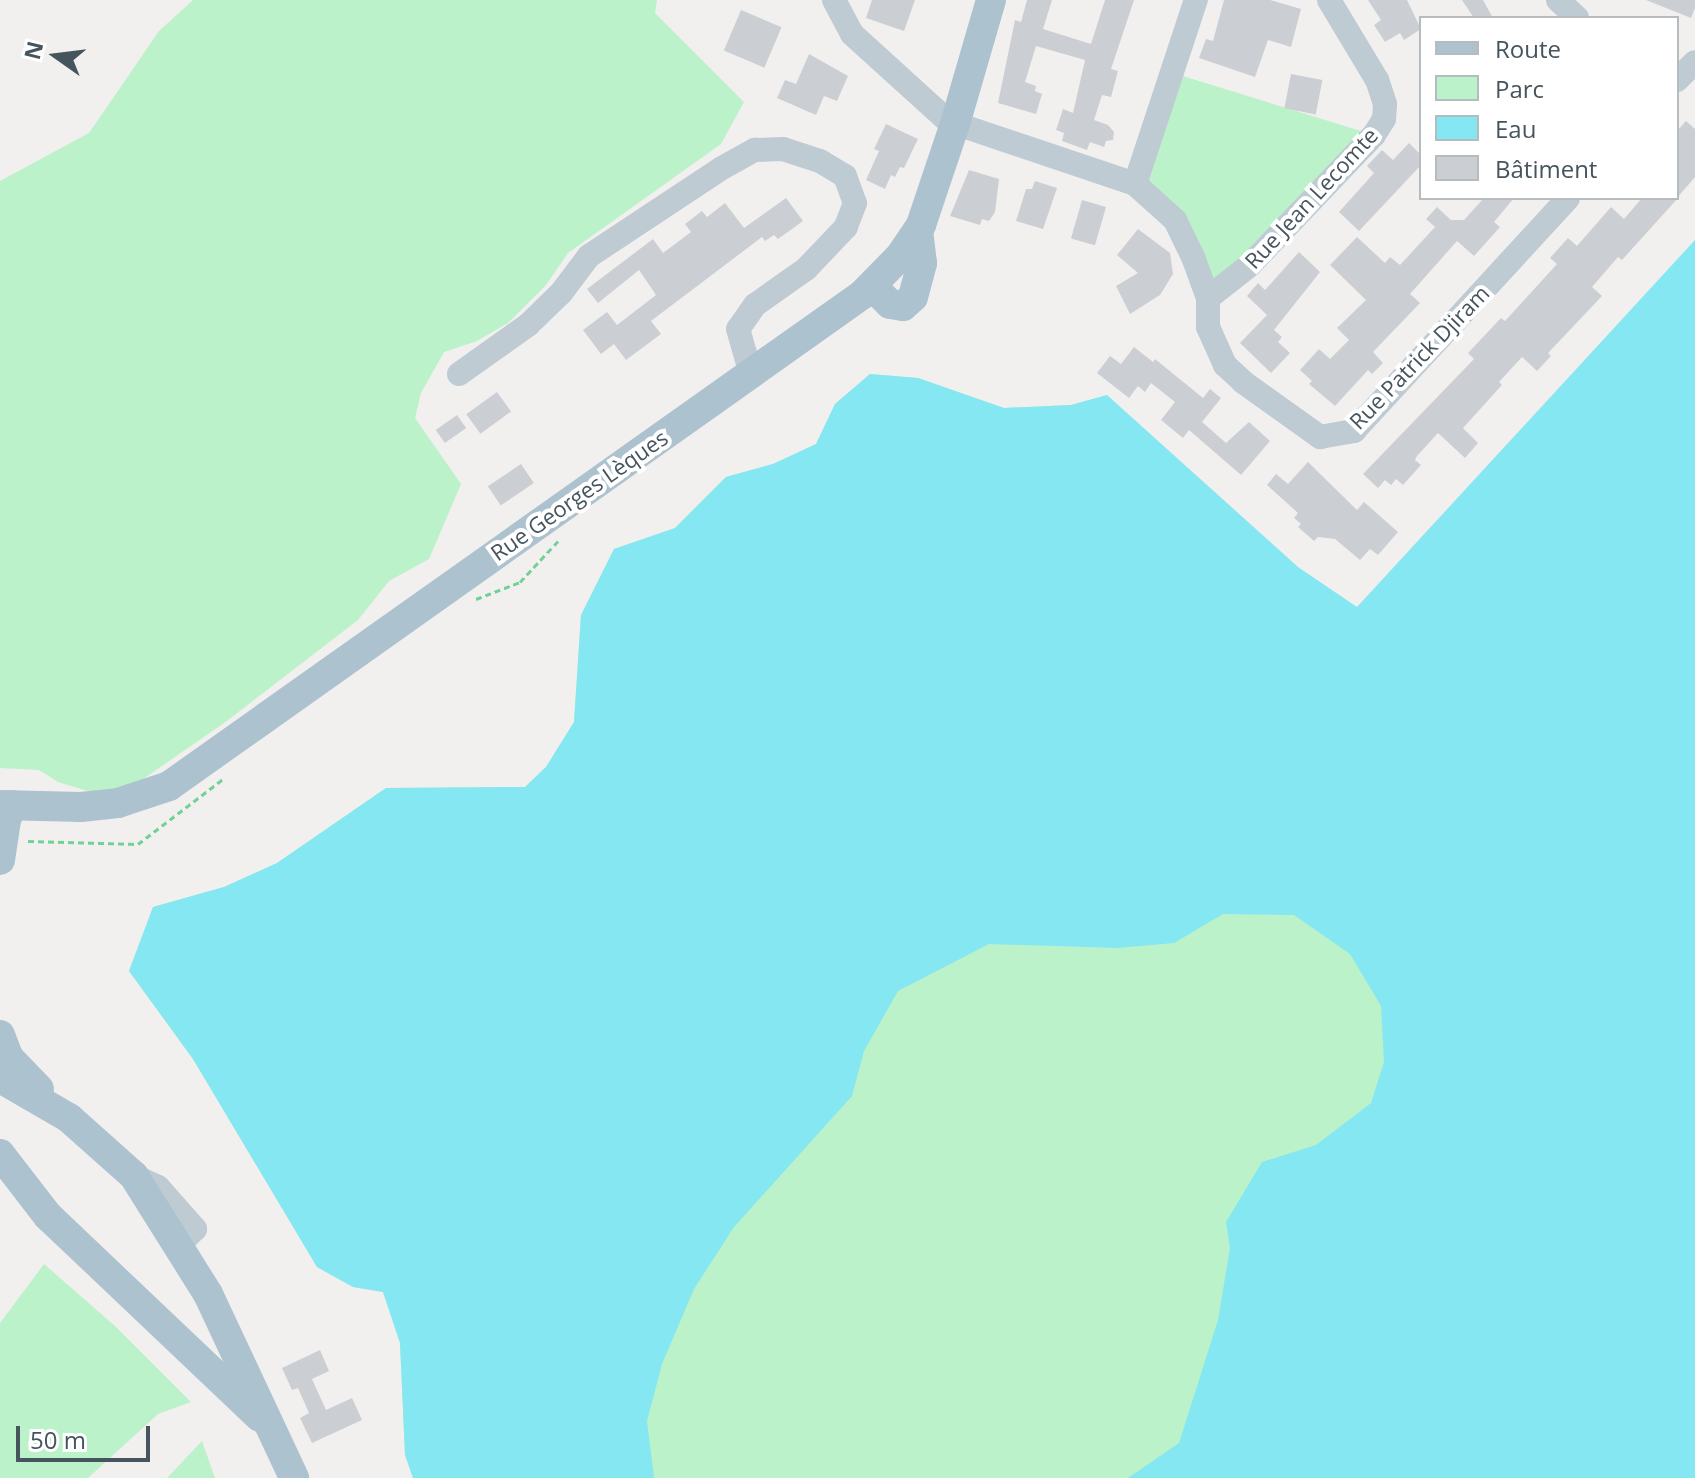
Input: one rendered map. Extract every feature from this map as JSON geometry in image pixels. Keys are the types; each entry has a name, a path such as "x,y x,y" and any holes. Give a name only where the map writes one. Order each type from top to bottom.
{"main road":[{"name":"Rue Georges Lèques","path":"6,805 81,807 118,803 169,786 872,286 901,255 918,230 955,124 991,0"},
{"path":"1,845 6,805"},
{"path":"0,1035 9,1058 69,1118 134,1176 180,1244 231,1338 266,1422 294,1478"},
{"path":"0,1078 69,1118"},
{"path":"0,1154 48,1216"},
{"path":"0,1178 25,1192 266,1422"}],"street":[{"name":"Rue Patrick Djiram","path":"834,0 852,34 941,116 955,124 1135,184 1175,220 1208,298 1208,327 1225,365 1320,437 1354,431 1566,200"},
{"path":"1135,184 1196,0"},
{"name":"Rue Jean Lecomte","path":"1208,298 1250,265 1374,135 1384,119 1385,104 1377,80 1329,0"},
{"path":"1558,0 1575,16"},
{"path":"459,374 528,325 561,293 589,256 722,168 755,150 783,149 820,161 845,176 855,203 846,227 806,269 755,305 738,329 751,374"}],"green space":[{"path":"193,0 657,0 655,13 744,102 721,144 568,253 546,285 508,323 477,341 444,352 421,393 415,418 461,484 429,559 389,581 358,620 224,723 136,784 94,793 58,782 39,770 0,768 0,181 89,133 159,31"},
{"path":"1173,73 1374,135 1208,298 1193,257 1135,184"},
{"path":"870,374 918,378 1004,408 1071,405 1107,395 1695,1478 413,1478 405,1455 400,1343 383,1292 353,1287 317,1267 193,1059 129,971 153,907 224,887 277,863 386,788 525,787 546,767 574,722 581,615 614,549 675,528 726,477 773,464 816,444 835,404"},
{"path":"44,1264 115,1326 191,1402 158,1414 88,1478 0,1478 0,1323"},
{"path":"202,1441 215,1478 167,1478"}],"water":[{"path":"1695,240 1695,1478 1128,1478 1179,1443 1218,1320 1230,1248 1226,1222 1262,1162 1316,1145 1371,1103 1384,1062 1381,1006 1350,954 1294,915 1223,914 1174,943 1118,948 989,944 898,991 864,1051 852,1096 734,1227 694,1289 662,1364 647,1421 654,1478 413,1478 405,1455 400,1343 383,1292 353,1287 317,1267 193,1059 129,971 153,907 224,887 277,863 386,788 525,787 546,767 574,722 581,615 614,549 675,528 726,477 773,464 816,444 835,404 870,374 918,378 1004,408 1071,405 1107,395 1298,567 1357,607"}],"building":[{"path":"872,0 915,0 904,31 866,18"},
{"path":"1027,0 1052,0 1043,29 1091,44 1105,0 1134,0 1111,69 1118,71 1111,97 1102,95 1094,120 1108,125 1114,132 1113,140 1106,141 1104,147 1090,142 1087,150 1062,141 1064,133 1056,130 1063,109 1073,113 1085,60 1036,46 1025,82 1036,86 1035,91 1042,94 1036,114 998,103 1015,20 1021,22"},
{"path":"1224,0 1270,0 1301,9 1291,47 1268,40 1255,77 1199,58 1206,39 1213,41"},
{"path":"1368,0 1407,0 1419,30 1404,40 1400,33 1385,42 1374,25 1381,20"},
{"path":"1462,0 1483,0 1492,16 1473,16"},
{"path":"1646,0 1695,0 1695,8 1691,18"},
{"path":"741,10 782,27 764,68 724,51"},
{"path":"809,54 848,76 837,101 824,96 816,115 777,98 785,80 796,84"},
{"path":"1291,74 1322,80 1316,114 1284,108"},
{"path":"1686,121 1695,129 1695,177 1679,196 1679,129"},
{"path":"886,124 918,139 904,168 900,167 895,177 891,175 885,189 866,180 879,151 874,149"},
{"path":"1409,143 1419,153 1419,167 1359,231 1339,212 1374,173 1367,166 1382,150 1393,160"},
{"path":"969,170 999,179 995,212 989,221 982,219 980,225 950,216"},
{"path":"1035,181 1057,188 1043,229 1016,221 1026,189 1032,189"},
{"path":"786,198 803,221 778,239 774,235 765,241 762,237 651,321 661,334 626,360 614,344 601,354 583,330 607,312 617,325 656,295 639,270 598,303 587,289 653,239 663,253 691,232 685,224 702,211 707,217 725,203 744,228"},
{"path":"1082,200 1106,207 1095,245 1071,238"},
{"path":"1482,200 1512,200 1494,222 1500,227 1474,256 1457,241 1410,294 1420,303 1373,352 1383,363 1372,374 1368,370 1335,406 1309,384 1312,381 1300,370 1319,349 1330,359 1349,340 1337,328 1366,300 1330,265 1357,237 1385,263 1390,257 1400,265 1435,227 1426,219 1437,207 1451,220 1464,220"},
{"path":"1640,200 1676,200 1622,260 1618,257 1592,287 1602,296 1548,353 1551,356 1537,371 1522,357 1499,382 1502,385 1463,428 1478,443 1465,458 1438,433 1417,456 1415,460 1421,465 1403,485 1396,479 1391,485 1385,480 1378,488 1363,474 1474,359 1468,353 1501,318 1505,321 1557,264 1550,258 1568,238 1577,246 1611,207 1624,219"},
{"path":"1138,229 1170,253 1173,274 1160,295 1130,314 1116,286 1138,273 1117,255"},
{"path":"1299,252 1320,272 1274,330 1282,337 1278,342 1290,353 1271,373 1240,343 1267,315 1247,296 1258,283 1265,290"},
{"path":"1134,347 1153,362 1155,359 1203,398 1210,389 1221,398 1202,422 1226,443 1249,422 1270,441 1241,475 1189,430 1183,438 1161,420 1175,402 1151,383 1145,392 1138,386 1129,398 1097,373 1110,356 1121,364"},
{"path":"497,392 511,411 480,434 466,414"},
{"path":"457,415 466,428 445,443 436,430"},
{"path":"1308,462 1357,510 1364,502 1398,532 1378,555 1370,549 1360,560 1335,539 1318,537 1314,541 1298,527 1301,524 1294,518 1298,513 1267,485 1276,474 1288,484"},
{"path":"521,464 534,483 501,505 488,486"},
{"path":"320,1350 329,1371 312,1379 326,1410 352,1398 362,1420 312,1443 300,1418 309,1413 298,1388 292,1390 282,1368"}]}
